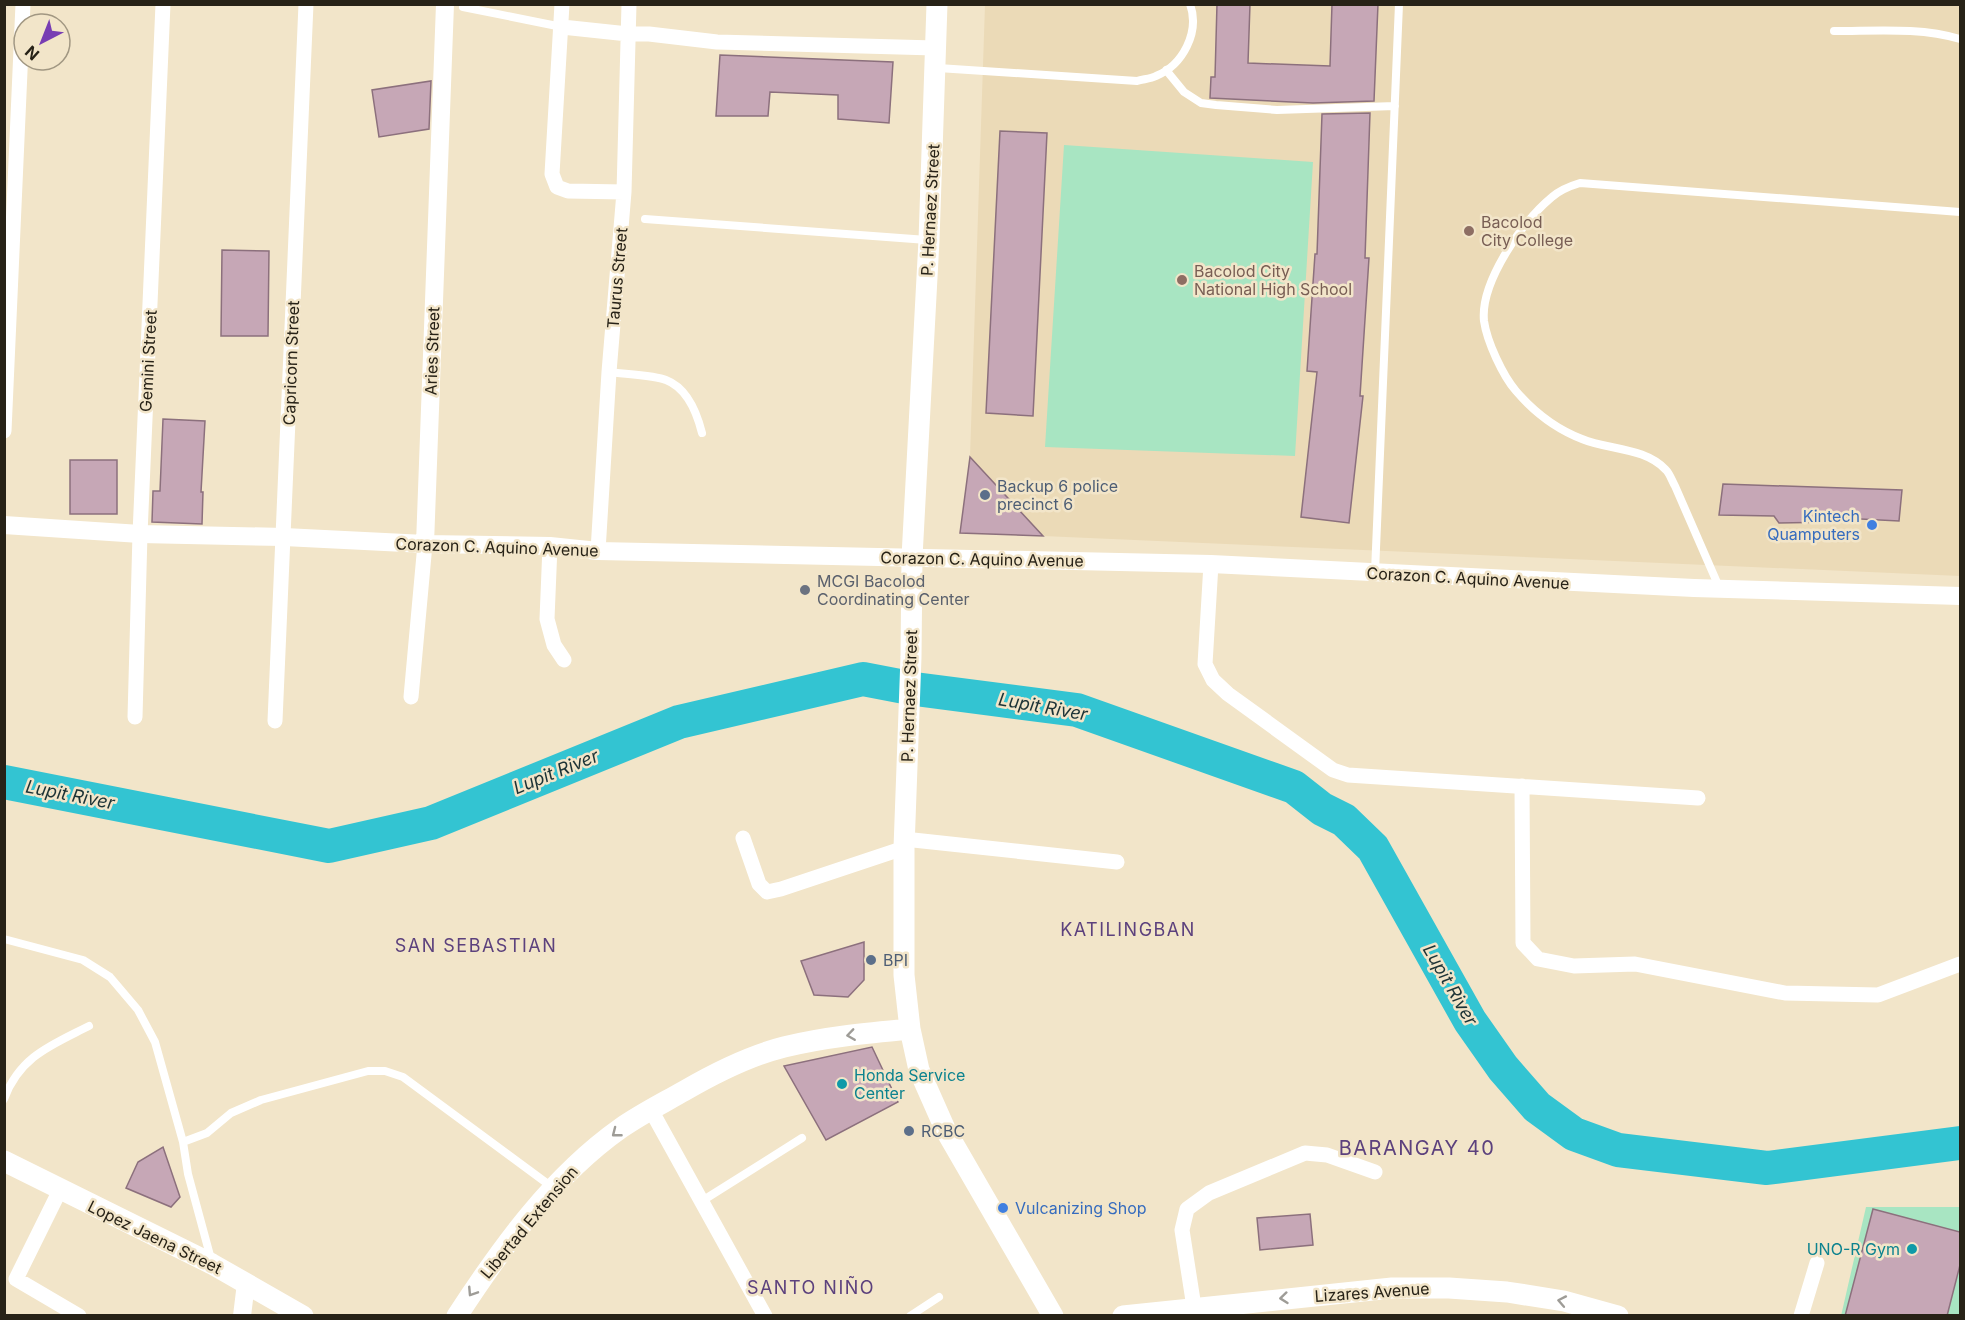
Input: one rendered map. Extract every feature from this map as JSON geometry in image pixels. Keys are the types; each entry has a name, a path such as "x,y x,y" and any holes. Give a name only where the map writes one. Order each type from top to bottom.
{"main road":[{"name":"P. Hernaez Street","path":"938,4 929,240 912,557 904,843 904,975 910,1029 919,1070 946,1131 1053,1316"},
{"name":"Libertad Extension","path":"457,1316 495,1258 554,1188 581,1161 620,1129 718,1071 782,1047 850,1034 910,1029"},
{"name":"Lopez Jaena Street","path":"4,1161 212,1264 303,1316"},
{"name":"Lizares Avenue","path":"1123,1316 1392,1288 1449,1288 1507,1292 1564,1301 1618,1316"}],"street":[{"path":"4,431 23,4"},
{"name":"Gemini Street","path":"135,717 140,534 163,4"},
{"name":"Capricorn Street","path":"275,721 306,4"},
{"path":"562,4 552,174 557,187 568,191 624,192"},
{"name":"Taurus Street","path":"598,551 609,372 624,192 629,4"},
{"name":"Aries Street","path":"411,697 425,544 454,6"},
{"path":"562,27 717,42 936,58"},
{"name":"Corazon C. Aquino Avenue","path":"4,525 140,534 550,546 598,551 1211,564 1720,589 1960,596"},
{"path":"550,546 547,619 554,645 564,660"},
{"path":"1211,564 1205,664 1213,680 1228,694 1333,770 1348,775 1698,798"},
{"path":"1522,786 1523,943 1538,959 1574,966 1635,964 1785,993 1878,995 1960,964"},
{"path":"743,838 759,884 767,892 781,889 904,843 1117,862"},
{"path":"651,1110 765,1316"},
{"path":"1194,1307 1182,1230 1187,1209 1209,1193 1305,1153 1327,1155 1375,1172"},
{"path":"60,1190 10,1276 79,1316"},
{"path":"1802,1316 1817,1263"},
{"path":"242,1316 246,1283"}],"lane":[{"path":"936,58 1137,81 1156,76 1173,66 1186,50 1192,32 1190,4"},
{"path":"1375,573 1399,4"},
{"path":"454,6 562,27"},
{"path":"1834,31 1924,32 1944,34 1960,39"},
{"path":"1166,70 1184,92 1201,103 1277,110 1395,106"},
{"path":"1720,589 1666,471 1653,460 1638,453 1584,440 1550,423 1516,391 1505,376 1484,322 1485,303 1506,252 1527,223 1553,195 1580,183 1960,212"},
{"path":"645,219 929,240"},
{"path":"609,372 666,380 687,397 697,414 702,433"},
{"path":"4,939 83,960 110,977 138,1010 155,1042 183,1142 188,1174 212,1264"},
{"path":"4,1099 17,1072 29,1060 89,1026"},
{"path":"183,1142 207,1133 231,1113 261,1100 368,1071 385,1071 403,1077 554,1188"},
{"path":"702,1201 802,1138"},
{"path":"910,1316 939,1297"}],"shaded area":[{"name":"Bacolod City College","path":"985,5 1960,5 1960,576 1043,536 970,457"}],"green space":[{"path":"1064,145 1313,162 1295,456 1045,447"},
{"name":"UNO-R Gym","path":"1866,1207 1960,1207 1960,1315 1841,1316"}],"building":[{"path":"1217,4 1250,4 1248,63 1330,66 1332,4 1378,4 1374,101 1313,103 1210,98 1211,77 1215,77"},
{"path":"720,55 893,62 889,123 838,119 838,95 770,92 768,116 716,116"},
{"path":"431,81 429,129 379,137 372,90"},
{"path":"1370,113 1365,258 1369,258 1360,396 1363,396 1349,523 1301,517 1317,372 1307,371 1315,254 1317,254 1322,114"},
{"path":"1000,131 1047,133 1033,416 986,413"},
{"path":"222,250 269,251 268,336 221,336"},
{"path":"163,419 205,421 201,492 203,492 202,524 152,522 153,491 160,491"},
{"name":"Backup 6 police precinct 6","path":"970,457 1043,536 960,533"},
{"path":"70,460 117,460 117,514 70,514"},
{"path":"1723,484 1902,490 1899,521 1841,518 1834,522 1779,523 1774,516 1719,515"},
{"path":"864,942 864,980 848,997 814,995 801,961"},
{"name":"Honda Service Center","path":"872,1047 898,1102 826,1140 784,1066"},
{"path":"163,1147 180,1197 171,1207 126,1188 138,1162"},
{"name":"UNO-R Gym","path":"1873,1209 1960,1232 1960,1265 1947,1316 1845,1316"},
{"path":"1310,1214 1313,1245 1260,1250 1257,1218"}],"waterway":[{"name":"Lupit River","path":"4,782 329,846 431,823 679,722 863,679 915,689 1077,710 1294,787 1322,809 1344,820 1373,848 1470,1021 1503,1068 1537,1107 1574,1134 1618,1150 1767,1168 1960,1143"}],"place":[{"name":"Bacolod City College","path":"1469,231"},
{"name":"Bacolod City National High School","path":"1182,280"},
{"name":"Backup 6 police precinct 6","path":"985,495"},
{"name":"Kintech Quamputers","path":"1872,525"},
{"name":"MCGI Bacolod Coordinating Center","path":"805,590"},
{"name":"BPI","path":"871,960"},
{"name":"Honda Service Center","path":"842,1084"},
{"name":"RCBC","path":"909,1131"},
{"name":"Vulcanizing Shop","path":"1003,1208"},
{"name":"UNO-R Gym","path":"1912,1249"}],"district":[{"name":"KATILINGBAN","path":"1128,930"},
{"name":"SAN SEBASTIAN","path":"476,946"},
{"name":"BARANGAY 40","path":"1417,1148"},
{"name":"SANTO NIÑO","path":"811,1288"}]}
